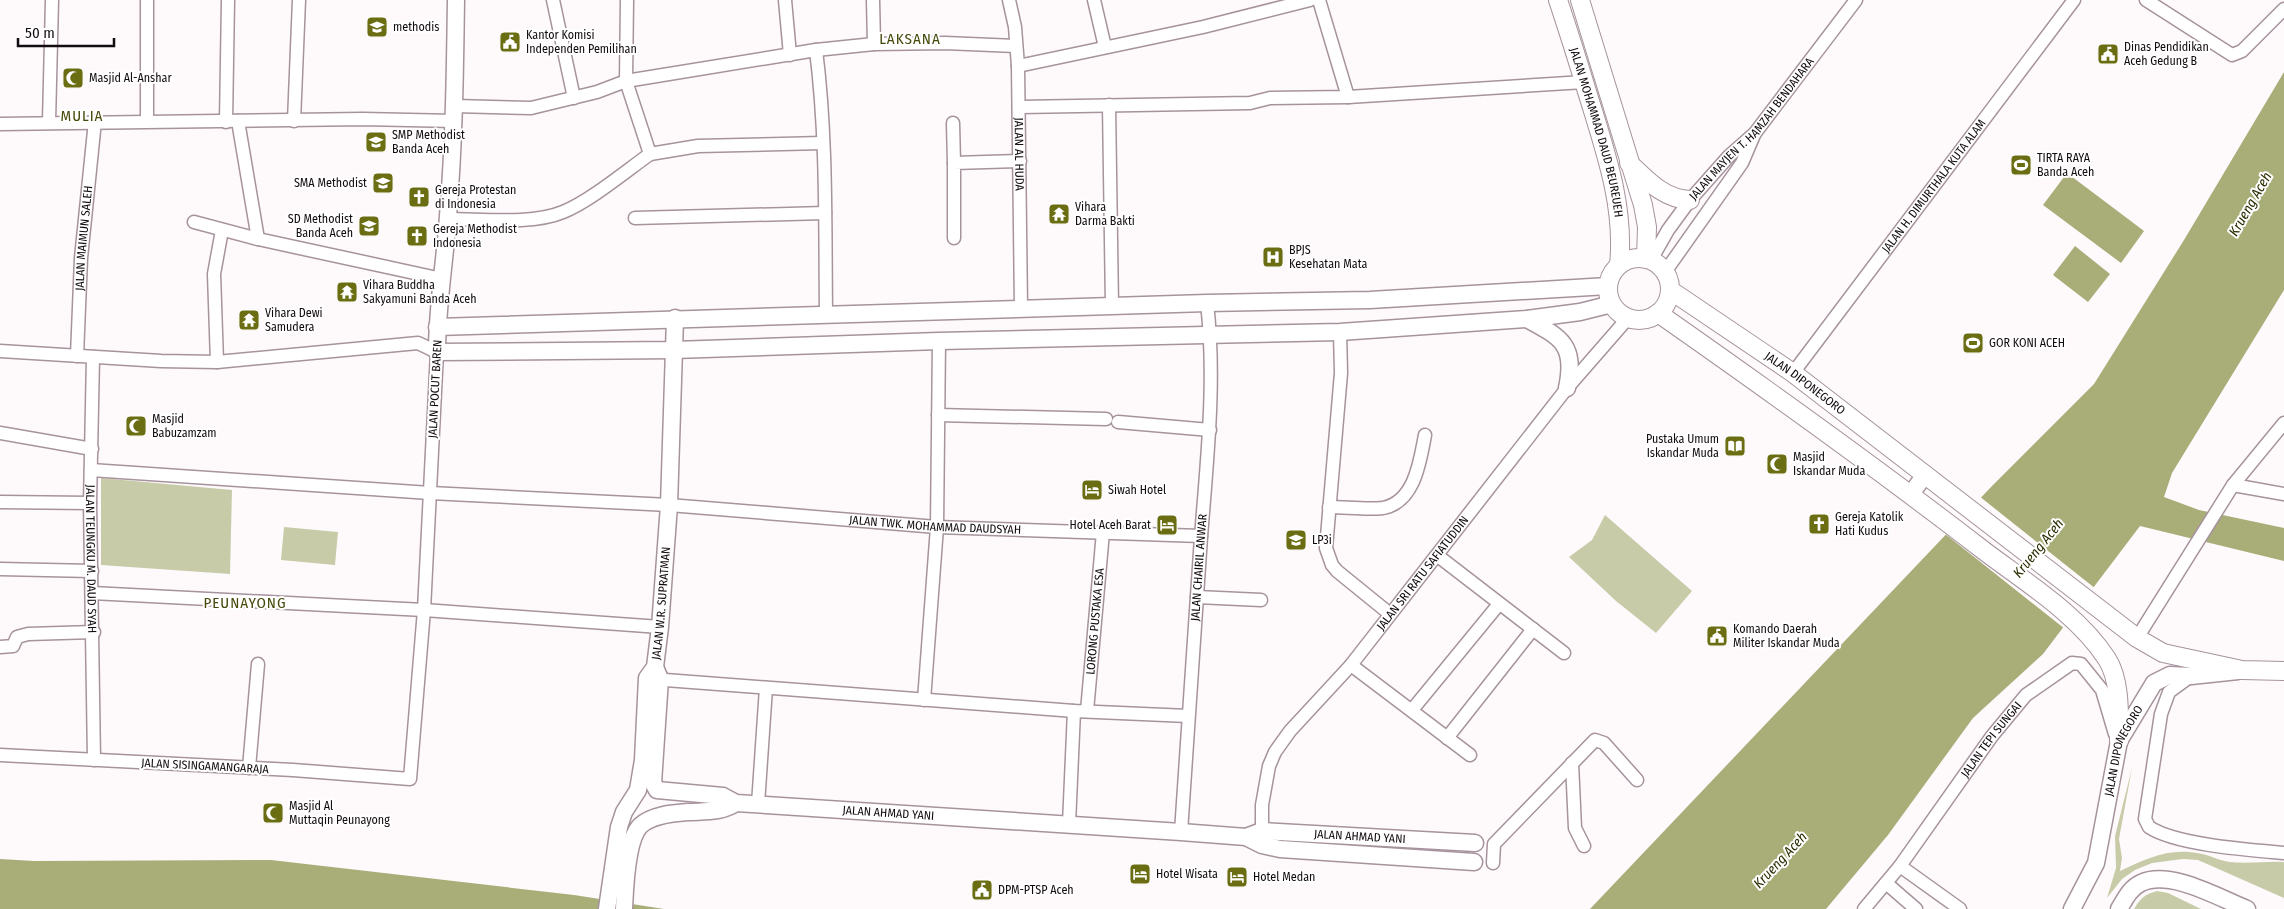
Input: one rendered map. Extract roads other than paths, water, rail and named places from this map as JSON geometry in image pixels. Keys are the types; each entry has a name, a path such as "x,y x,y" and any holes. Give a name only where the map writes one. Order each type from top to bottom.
{"highway":[{"name":"JALAN MOHAMMAD DAUD BEUREUEH","path":"1558,0 1577,54 1602,137 1617,198 1621,230 1619,265"},
{"name":"JALAN MOHAMMAD DAUD BEUREUEH","path":"1580,0 1643,205 1647,227 1648,259"},
{"path":"1629,163 1666,195 1678,200 1690,200"},
{"path":"1631,259 1648,259 1664,272 1670,290 1667,303 1658,313 1644,320 1628,318 1619,313 1612,304 1608,286 1611,275 1619,265 1631,259"},
{"name":"JALAN DIPONEGORO","path":"1670,290 1793,373 2137,638 2163,652 2242,670 2284,671"},
{"path":"1658,313 1915,497 2080,624 2108,660 2115,683 2119,715 2118,742"}],"main road":[{"name":"JALAN POCUT BAREN","path":"437,352 437,327 448,218 455,114 456,0"},
{"path":"437,327 675,318 1206,303 1316,302 1608,286"},
{"path":"437,352 674,350 939,341 1340,332 1527,319 1580,312 1612,304"},
{"name":"JALAN W.R. SUPRATMAN","path":"607,909 618,885 619,826 624,812 638,790 660,627 669,504 675,318"},
{"path":"1527,319 1552,332 1565,346 1572,366 1568,388"},
{"path":"1915,497 1930,480"},
{"name":"JALAN DIPONEGORO","path":"2075,908 2096,863 2118,742 2154,683 2170,675 2191,676 2242,670"},
{"name":"JALAN AHMAD YANI","path":"654,675 653,783 655,788 723,796 736,803 1262,838 1475,843"},
{"path":"624,909 618,885 633,838 639,827 645,822 677,813 723,811 736,803"},
{"path":"1262,838 1280,849 1474,862"},
{"path":"1425,859 1427,841"},
{"path":"2119,909 2128,893 2140,883 2157,878 2169,879 2247,909"}],"street":[{"path":"49,122 52,0"},
{"path":"147,0 147,121"},
{"path":"228,0 232,121 258,239"},
{"path":"294,121 299,0"},
{"path":"553,0 574,98"},
{"path":"627,0 626,81 630,99 650,154"},
{"path":"785,0 790,56"},
{"path":"873,0 874,44"},
{"name":"JALAN AL HUDA","path":"1009,0 1015,27 1020,107 1021,309"},
{"path":"1094,0 1105,47"},
{"path":"1018,66 1203,27 1294,2 1310,0"},
{"path":"1319,0 1348,97"},
{"name":"JALAN MAYJEN T. HAMZAH BENDAHARA","path":"1648,259 1690,200 1729,156 1755,133 1856,0"},
{"name":"JALAN H. DIMURTHALA KUTA ALAM","path":"1793,373 2074,0"},
{"path":"2146,0 2232,55 2242,50 2284,9"},
{"path":"0,124 95,121 294,121 455,114 488,109 531,108 574,98 626,81 790,56 816,50 874,44 944,43 1016,46"},
{"path":"816,50 825,213 826,314"},
{"path":"1020,107 1250,103 1270,98 1348,97 1584,82"},
{"path":"1108,105 1112,307"},
{"name":"JALAN MAIMUN SALEH","path":"77,356 82,258 95,121"},
{"path":"952,123 954,238"},
{"path":"1664,272 1742,163 1755,133"},
{"path":"448,218 538,218 563,212 650,154 690,147 822,143"},
{"path":"954,163 1020,161"},
{"path":"635,218 825,213"},
{"path":"194,222 258,239 442,279"},
{"path":"217,362 214,274 222,230"},
{"name":"JALAN CHAIRIL ANWAR","path":"1181,832 1210,430 1210,335 1206,303"},
{"name":"JALAN SRI RATU SAFIATUDDIN","path":"1262,838 1262,805 1269,766 1275,752 1290,731 1351,665 1568,388 1628,318"},
{"path":"418,343 437,327"},
{"path":"1340,332 1341,373 1326,548 1332,565 1390,614"},
{"path":"924,700 937,527 939,341"},
{"path":"0,351 217,362 418,343 437,352"},
{"name":"JALAN POCUT BAREN","path":"410,778 424,610 437,352"},
{"name":"JALAN TEUNGKU M. DAUD SYAH","path":"93,357 90,502 94,632 94,760"},
{"path":"938,415 1112,420 1210,430"},
{"path":"2137,638 2233,485 2284,423"},
{"path":"0,432 92,449"},
{"path":"1329,506 1384,508 1405,495 1417,474 1425,435"},
{"name":"JALAN TWK. MOHAMMAD DAUDSYAH","path":"91,470 430,493 669,504 937,527 1201,536"},
{"path":"2233,485 2284,494"},
{"path":"0,502 90,502"},
{"name":"LORONG PUSTAKA ESA","path":"1087,711 1103,532"},
{"path":"1438,556 1564,653"},
{"path":"0,569 92,571"},
{"path":"92,593 424,610 660,627"},
{"path":"1197,597 1260,600"},
{"path":"1412,710 1500,604"},
{"path":"1447,738 1533,629"},
{"path":"0,647 13,646 17,637 28,634 94,632"},
{"name":"JALAN TEPI SUNGAI","path":"1864,909 1900,866 1992,736 2020,702 2026,695 2072,663 2081,664 2102,690 2118,742"},
{"path":"249,768 258,664"},
{"path":"1351,665 1470,755"},
{"path":"654,675 766,688 1074,711 1188,716"},
{"path":"2191,676 2169,692 2161,714 2146,819 2149,827 2175,837 2193,841 2238,849 2284,853"},
{"path":"758,804 766,688"},
{"path":"1069,824 1074,711"},
{"path":"1493,862 1494,844 1595,740 1600,740 1637,780"},
{"name":"JALAN SISINGAMANGARAJA","path":"0,755 410,778"},
{"path":"1572,763 1575,828 1584,846"},
{"path":"1900,866 1960,909"},
{"path":"1886,883 1916,909"}],"water":[{"name":"Krueng Aceh","path":"2284,72 2284,290 2172,473 2164,497 2199,510 2284,528 2284,561 2140,526 2043,654 1973,718 1888,835 1826,909 1590,909 1992,486 2094,384 2184,240"},
{"path":"2067,173 2144,231 2121,263 2043,205"},
{"path":"2075,246 2110,274 2088,302 2053,275"},
{"path":"0,859 34,861 271,860 574,895 664,909 0,909"}],"place":[{"name":"methodis","path":"377,27"},
{"name":"Kantor Komisi Independen Pemilihan","path":"510,42"},
{"name":"Dinas Pendidikan Aceh Gedung B","path":"2108,54"},
{"name":"Masjid Al-Anshar","path":"73,78"},
{"name":"SMP Methodist Banda Aceh","path":"376,142"},
{"name":"TIRTA RAYA Banda Aceh","path":"2021,165"},
{"name":"SMA Methodist","path":"383,183"},
{"name":"Gereja Protestan di Indonesia","path":"419,197"},
{"name":"Vihara Darma Bakti","path":"1059,214"},
{"name":"SD Methodist Banda Aceh","path":"369,226"},
{"name":"Gereja Methodist Indonesia","path":"417,236"},
{"name":"BPJS Kesehatan Mata","path":"1273,257"},
{"name":"Vihara Buddha Sakyamuni Banda Aceh","path":"347,292"},
{"name":"Vihara Dewi Samudera","path":"249,320"},
{"name":"GOR KONI ACEH","path":"1973,343"},
{"name":"Masjid Babuzamzam","path":"136,426"},
{"name":"Pustaka Umum Iskandar Muda","path":"1735,446"},
{"name":"Masjid Iskandar Muda","path":"1777,464"},
{"name":"Siwah Hotel","path":"1092,490"},
{"name":"Gereja Katolik Hati Kudus","path":"1819,524"},
{"name":"Hotel Aceh Barat","path":"1167,525"},
{"name":"LP3i","path":"1296,540"},
{"name":"Komando Daerah Militer Iskandar Muda","path":"1717,636"},
{"name":"Masjid Al Muttaqin Peunayong","path":"273,813"},
{"name":"Hotel Wisata","path":"1140,874"},
{"name":"Hotel Medan","path":"1237,877"},
{"name":"DPM-PTSP Aceh","path":"982,890"}],"district":[{"name":"LAKSANA","path":"910,39"},
{"name":"MULIA","path":"82,116"},
{"name":"PEUNAYONG","path":"245,603"}]}
